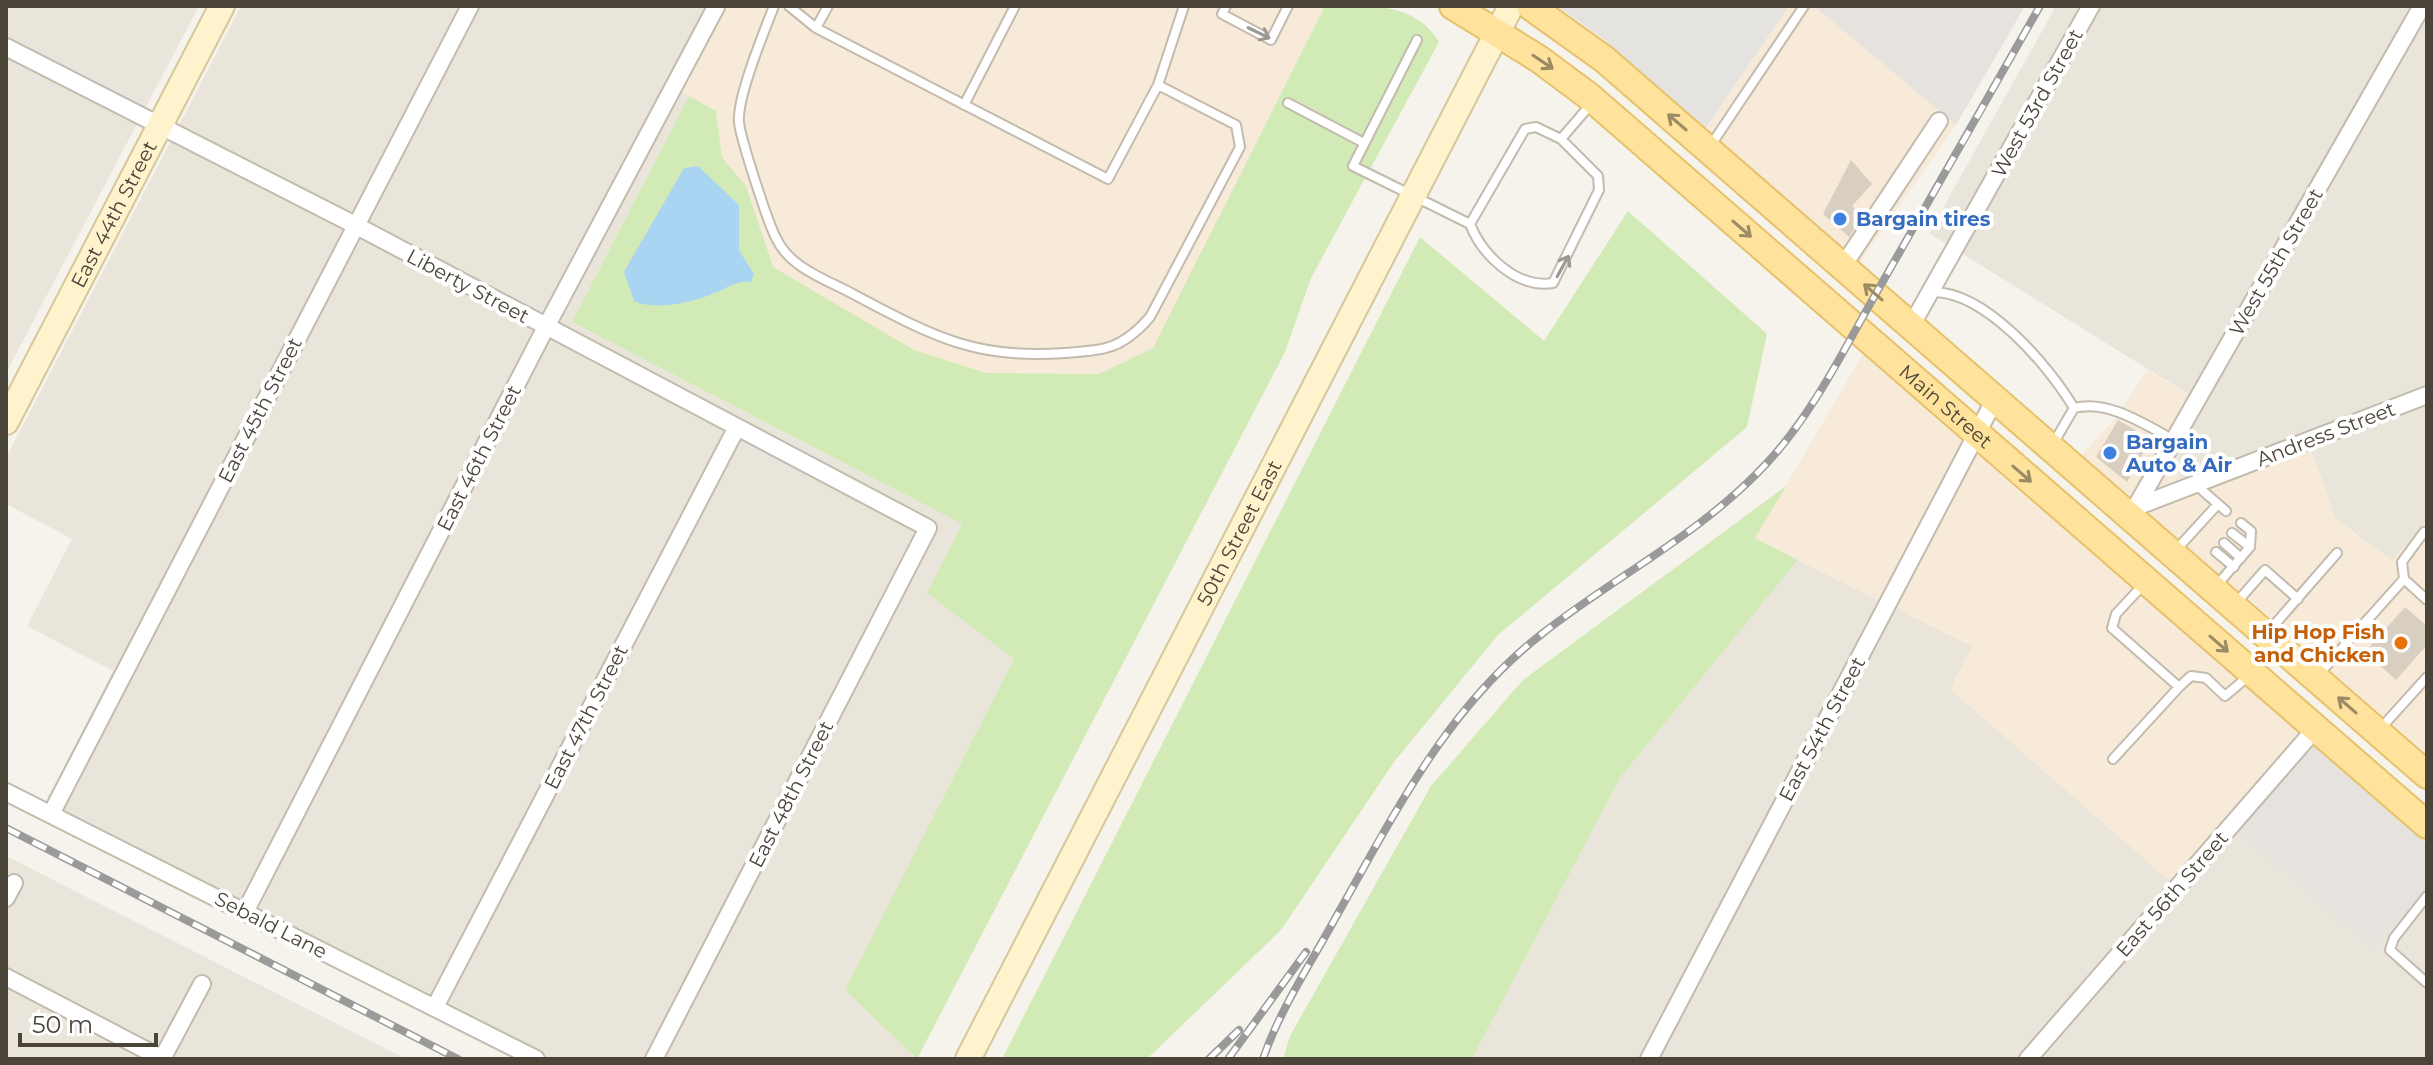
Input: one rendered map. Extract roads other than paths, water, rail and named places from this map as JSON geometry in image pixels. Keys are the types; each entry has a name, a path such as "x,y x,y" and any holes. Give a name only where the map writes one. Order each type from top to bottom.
{"main road":[{"name":"Main Street","path":"1453,6 1498,32 1594,100 2427,825"},
{"name":"Main Street","path":"1530,6 1604,59 2051,448 2133,512 2172,554 2427,775"}],"street":[{"name":"East 44th Street","path":"6,422 222,6"},
{"name":"East 45th Street","path":"51,814 470,6"},
{"name":"50th Street East","path":"968,1059 1511,6"},
{"name":"West 53rd Street","path":"1911,326 2091,6"},
{"name":"West 55th Street","path":"2133,512 2422,6"},
{"name":"East 46th Street","path":"245,912 546,327 716,7"},
{"name":"Liberty Street","path":"6,47 355,225 928,528"},
{"path":"1843,266 1939,121"},
{"name":"Andress Street","path":"2133,512 2195,484 2427,395"},
{"name":"East 54th Street","path":"1649,1059 1995,399"},
{"name":"East 47th Street","path":"435,1007 737,427"},
{"name":"East 48th Street","path":"654,1059 928,528"},
{"name":"East 56th Street","path":"2028,1059 2316,728"},
{"name":"Sebald Lane","path":"6,792 536,1059"},
{"path":"6,977 163,1059 202,984"}],"lane":[{"path":"774,6 753,59 739,122 776,239 795,264 926,333 979,350 1018,356 1110,350 1135,335 1150,317 1240,147 1241,136 1236,125 1158,85"},
{"path":"789,6 816,28 1108,179 1158,85 1184,6"},
{"path":"816,28 828,6"},
{"path":"964,105 1015,6"},
{"path":"1226,6 1222,14 1271,40 1288,6"},
{"path":"1708,149 1804,6"},
{"path":"1417,40 1353,166 1470,224 1477,241 1499,266 1540,285 1553,283 1599,190 1598,176 1561,139 1536,127 1525,129 1470,224"},
{"path":"1561,139 1594,100"},
{"path":"1288,103 1364,143"},
{"path":"1930,292 1954,294 1982,309 2055,375 2074,408"},
{"path":"2051,448 2074,408 2090,404 2122,414 2174,441"},
{"path":"2195,484 2226,511"},
{"path":"2172,554 2218,504"},
{"path":"2208,514 2218,522"},
{"path":"2200,523 2210,532"},
{"path":"2214,589 2250,547 2251,531 2241,523"},
{"path":"2193,532 2203,540"},
{"path":"2427,535 2424,532 2402,562 2404,579 2427,600"},
{"path":"2232,533 2250,547"},
{"path":"2224,543 2241,558"},
{"path":"2216,552 2234,567"},
{"path":"2266,635 2337,553"},
{"path":"2233,607 2265,570 2298,599"},
{"path":"2315,678 2404,579"},
{"path":"2147,582 2116,614 2112,628 2179,687"},
{"path":"2113,759 2191,676 2206,678 2225,696 2252,673"},
{"path":"2377,732 2427,677"},
{"path":"2427,896 2394,938 2390,950 2427,983"}],"water":[{"path":"698,166 739,205 739,250 754,274 751,282 737,283 685,303 653,305 634,301 624,272 684,168"}],"railway":[{"path":"1263,1059 1296,986 1402,801 1478,694 1543,633 1714,512 1766,464 1799,424 1840,358 2040,6"},
{"path":"6,828 458,1059"},
{"path":"1228,1059 1306,952"},
{"path":"1209,1059 1239,1030"}],"place":[{"name":"Bargain tires","path":"1840,219"},
{"name":"Bargain Auto & Air","path":"2110,453"},
{"name":"Hip Hop Fish and Chicken","path":"2401,643"}]}
